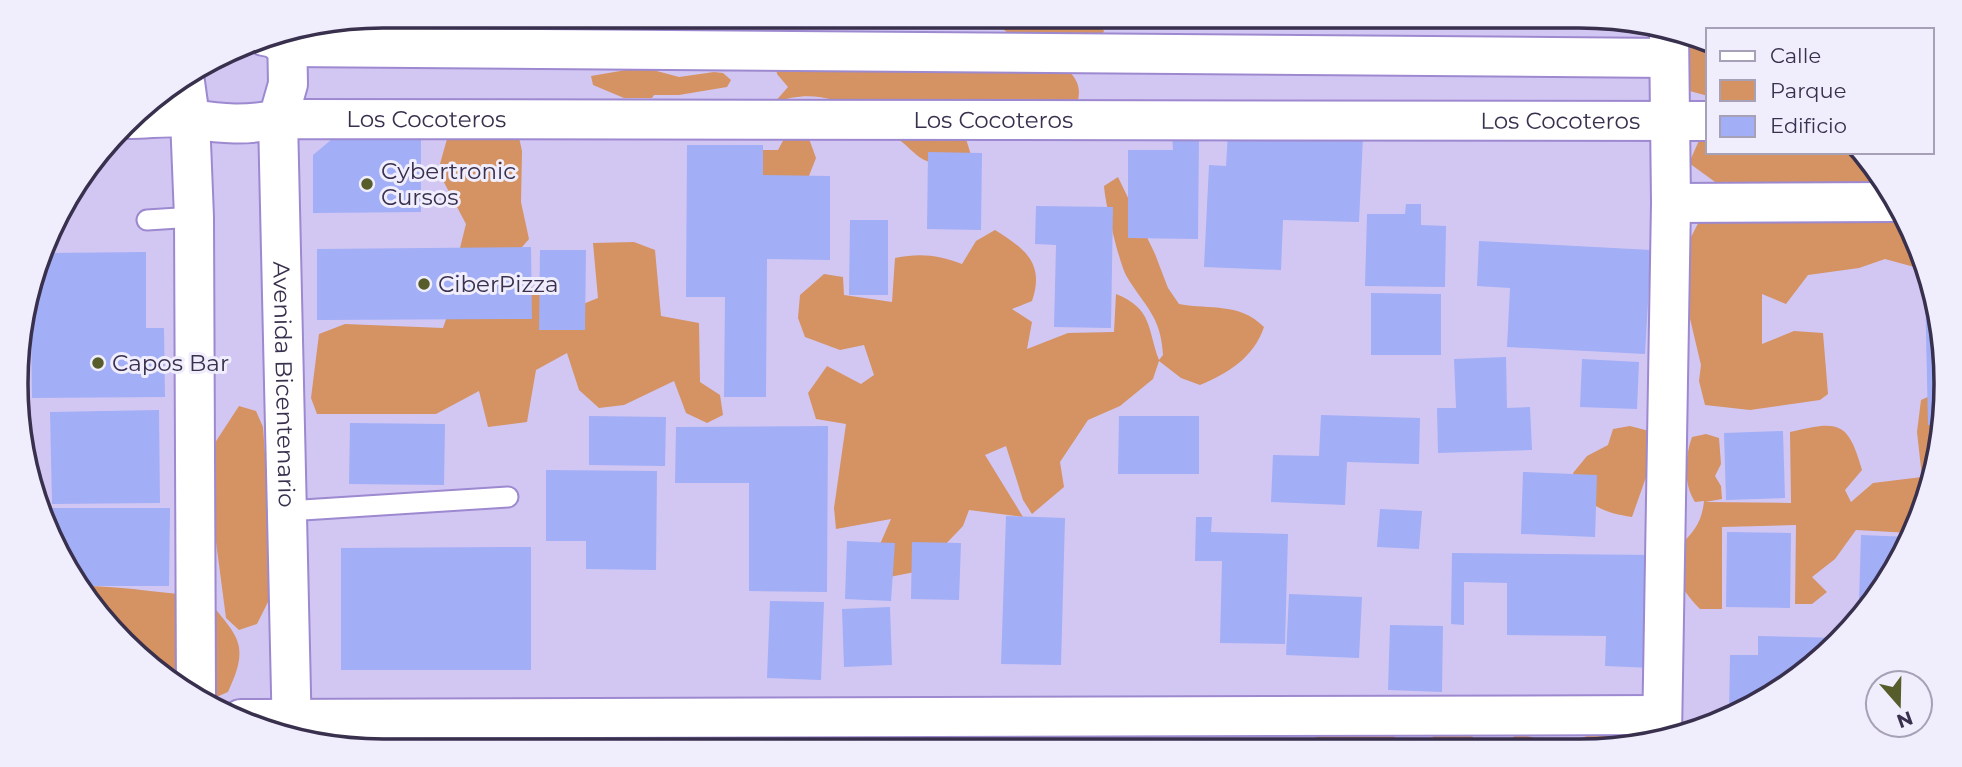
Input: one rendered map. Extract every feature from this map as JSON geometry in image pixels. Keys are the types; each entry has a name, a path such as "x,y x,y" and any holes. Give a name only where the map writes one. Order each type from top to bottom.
{"street":[{"path":"296,728 769,734 1188,733 1662,726 1671,203 1669,44 300,38"},
{"name":"Avenida Bicentenario","path":"280,43 288,84 278,119 292,727"},
{"path":"155,111 187,100 194,217 196,685"},
{"name":"Los Cocoteros","path":"187,100 211,124 244,124 278,119 1706,121"},
{"path":"1671,203 1884,202"}],"lane":[{"path":"147,220 194,217"},
{"path":"287,511 508,497"}],"green space":[{"path":"1103,28 1104,32 1079,47 1020,43 1003,29"},
{"path":"1688,46 1706,52 1706,95 1686,90"},
{"path":"775,56 1063,65 1076,81 1079,92 1074,112 966,139 971,155 933,163 920,157 873,120 843,103 810,96 774,103 788,87 777,74"},
{"path":"626,70 653,70 679,77 714,72 723,73 731,80 727,87 679,95 654,95 652,98 624,98 593,85 591,76"},
{"path":"460,130 518,133 522,151 521,202 529,239 510,261 460,248 466,224 438,171 447,139"},
{"path":"1706,131 1706,154 1850,154 1874,186 1907,247 1914,267 1885,259 1859,268 1808,275 1786,304 1762,294 1762,344 1794,331 1823,333 1828,394 1820,400 1750,410 1705,405 1699,381 1701,365 1677,264 1704,212 1722,187 1689,163"},
{"path":"807,133 816,158 805,186 759,188 759,150 778,150 785,137"},
{"path":"1118,177 1155,254 1168,288 1179,304 1224,308 1245,314 1264,327 1260,338 1239,363 1200,385 1181,378 1159,361 1153,379 1120,406 1088,420 1060,462 1064,487 1032,514 1023,500 1006,446 985,455 1023,517 969,510 963,526 920,571 879,579 877,551 891,519 836,529 834,508 846,424 816,419 808,393 827,366 861,384 874,375 864,345 840,350 805,337 798,318 800,295 824,274 843,277 844,295 892,302 895,258 929,256 962,264 976,241 995,230 1023,251 1034,267 1036,277 1032,301 1012,309 1032,322 1027,349 1068,333 1114,332 1116,294 1137,306 1143,313 1159,360 1163,355 1159,331 1151,313 1127,277 1116,247 1104,186"},
{"path":"634,242 655,250 661,316 699,323 700,382 720,395 723,415 707,423 686,413 674,381 624,405 599,408 579,390 567,353 536,370 527,422 488,427 479,391 436,414 317,414 311,398 319,334 345,324 443,328 453,299 513,278 573,308 598,298 593,243"},
{"path":"1934,394 1931,430 1922,476 1917,432 1921,400"},
{"path":"239,406 256,411 263,427 275,588 257,624 239,630 226,618 205,458"},
{"path":"1630,426 1649,431 1651,463 1632,517 1611,513 1595,506 1583,493 1573,473 1587,456 1608,445 1613,429"},
{"path":"1819,426 1838,428 1845,433 1857,453 1862,470 1845,490 1851,502 1873,483 1922,477 1901,532 1856,530 1835,559 1812,577 1827,592 1812,604 1795,604 1796,525 1722,527 1722,609 1700,609 1683,587 1678,566 1679,546 1696,526 1704,501 1695,502 1688,487 1687,462 1692,437 1706,434 1719,438 1721,464 1715,476 1721,486 1722,499 1705,502 1791,503 1790,432"},
{"path":"91,586 205,596 237,640 239,662 228,692 217,697 167,666 132,635"},
{"path":"1469,729 1474,739 1433,739 1432,731"},
{"path":"1604,731 1621,736 1602,738 1577,739"},
{"path":"1358,732 1393,734 1396,739 1314,739 1319,733 1354,736"},
{"path":"1517,734 1534,739 1511,739"}],"building":[{"path":"1228,132 1363,137 1359,222 1283,220 1281,270 1204,267 1209,165 1226,166"},
{"name":"Cybertronic Cursos","path":"421,134 421,212 313,213 313,155 337,135"},
{"path":"1172,134 1199,134 1198,239 1128,238 1128,150 1173,150"},
{"path":"687,145 763,145 763,175 830,176 830,260 767,259 766,397 724,397 725,297 686,297"},
{"path":"928,152 982,153 981,230 927,229"},
{"path":"1406,204 1421,204 1421,225 1446,226 1445,287 1365,286 1367,214 1405,214"},
{"path":"1036,206 1113,207 1111,328 1054,327 1056,245 1035,244"},
{"path":"850,220 888,220 888,295 849,295"},
{"path":"1479,241 1651,250 1645,354 1507,347 1510,288 1477,286"},
{"name":"CiberPizza","path":"531,247 532,319 317,320 317,249"},
{"path":"540,250 586,250 585,330 539,330"},
{"path":"146,252 146,328 164,328 165,397 32,398 31,336 40,291 53,253"},
{"path":"1371,293 1441,294 1441,355 1371,355"},
{"path":"1925,307 1931,337 1934,384 1931,425 1928,425"},
{"path":"1506,357 1507,408 1530,407 1532,450 1438,453 1437,408 1456,408 1454,359"},
{"path":"1582,359 1639,362 1637,409 1580,407"},
{"path":"159,410 160,503 52,504 50,412"},
{"path":"1321,415 1420,418 1419,464 1347,462 1345,505 1271,502 1273,455 1319,456"},
{"path":"589,416 666,417 665,466 589,465"},
{"path":"1119,416 1199,416 1199,474 1118,474"},
{"path":"350,423 445,424 444,485 349,484"},
{"path":"828,426 827,592 749,591 749,483 675,483 676,427"},
{"path":"1783,431 1785,498 1726,500 1724,433"},
{"path":"546,470 657,471 656,570 586,569 586,541 546,541"},
{"path":"1523,472 1597,475 1595,537 1521,534"},
{"path":"51,508 170,508 169,586 91,586 65,541"},
{"path":"1380,509 1422,511 1419,549 1377,547"},
{"path":"1006,516 1065,518 1061,665 1001,664"},
{"path":"1196,517 1212,517 1211,532 1288,534 1285,644 1220,643 1222,561 1195,561"},
{"path":"1727,532 1791,533 1790,608 1726,607"},
{"path":"1861,535 1899,537 1874,581 1859,602"},
{"path":"847,541 895,543 891,601 845,599"},
{"path":"912,542 961,543 959,600 911,599"},
{"path":"531,547 531,670 341,670 341,548"},
{"path":"1452,553 1655,555 1653,668 1605,666 1606,636 1507,635 1507,583 1464,582 1464,625 1451,624"},
{"path":"1289,594 1362,597 1359,658 1286,655"},
{"path":"770,601 824,602 821,680 767,678"},
{"path":"890,607 892,665 844,667 842,609"},
{"path":"1390,625 1443,626 1442,692 1388,690"},
{"path":"1758,636 1827,638 1795,666 1729,705 1730,655 1758,655"}],"place":[{"name":"Cybertronic Cursos","path":"367,184"},
{"name":"CiberPizza","path":"424,284"},
{"name":"Capos Bar","path":"98,363"}]}
